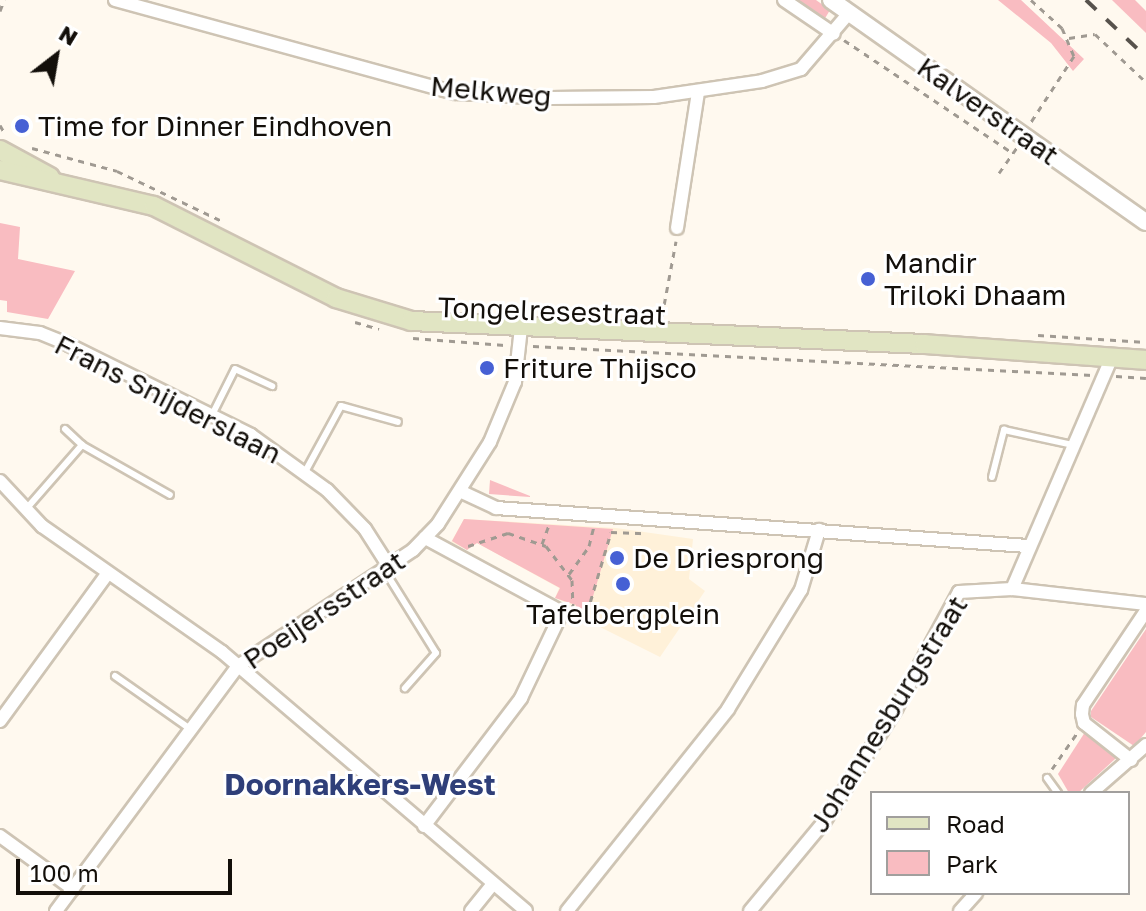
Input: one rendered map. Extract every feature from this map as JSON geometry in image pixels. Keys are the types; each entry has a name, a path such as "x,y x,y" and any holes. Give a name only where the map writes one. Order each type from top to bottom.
{"main road":[{"name":"Tongelresestraat","path":"5,145 56,180"},
{"name":"Tongelresestraat","path":"0,170 20,178 56,180 154,206 336,298 377,312 448,327 661,323 1146,360"}],"street":[{"name":"Melkweg","path":"115,0 456,93 550,98 698,93 801,69 849,13"},
{"path":"784,0 834,34"},
{"name":"Kalverstraat","path":"831,0 1146,222"},
{"path":"677,228 698,93"},
{"name":"Frans Snijderslaan","path":"0,328 40,333 212,415 305,472 365,529 386,567"},
{"name":"Poeijersstraat","path":"56,911 238,666 425,538 462,492 515,382 521,328"},
{"path":"1112,357 1012,589 1146,604"},
{"path":"0,481 25,510 238,666 526,911"},
{"path":"462,492 496,508 1028,546"},
{"path":"567,911 673,782 746,683 810,571 819,530"},
{"path":"424,826 521,698 567,610 458,558 425,538"},
{"path":"0,721 108,573"},
{"name":"Johannesburgstraat","path":"750,911 831,811 896,709 959,592 1012,589"},
{"path":"1131,760 1084,723 1083,705 1146,611"},
{"path":"1093,791 1146,745"},
{"path":"1,838 73,889"},
{"path":"471,911 493,884"},
{"path":"960,911 974,895"}],"lane":[{"path":"212,415 235,369 272,386"},
{"path":"305,472 341,406 398,422"},
{"path":"65,429 82,445 170,495"},
{"path":"992,477 1004,430 1073,445"},
{"path":"25,510 82,445"},
{"path":"386,567 436,653 405,688"},
{"path":"115,676 190,729"},
{"path":"1047,778 1057,791"}],"path":[{"path":"0,11 4,0"},
{"path":"999,173 1072,64 1069,38 1031,0"},
{"name":"Kalverstraat","path":"834,34 1013,153"},
{"path":"1069,38 1095,34 1146,82"},
{"path":"0,125 5,145"},
{"path":"24,146 117,171 232,226"},
{"path":"661,323 677,228"},
{"name":"Tongelresestraat","path":"646,315 661,323 677,315"},
{"path":"1028,334 1146,342"},
{"path":"542,544 550,512"},
{"path":"598,514 589,546 569,574 567,610 587,613 611,532 645,536 646,517"},
{"path":"458,558 477,541 502,533 542,544 569,574"},
{"path":"1047,778 1084,723"}],"shaded area":[{"name":"Tafelbergplein","path":"464,519 616,528 693,539 689,579 705,591 660,657 572,613 574,606 555,598 559,588 477,543 467,550 451,542"}],"green space":[{"path":"794,0 816,0 830,10 824,20"},
{"path":"998,0 1021,0 1084,59 1073,71 1051,43"},
{"path":"1112,0 1135,0 1146,11 1146,33"},
{"path":"0,223 20,227 18,259 75,271 48,319 7,312 7,301 0,300"},
{"path":"490,480 530,496 530,497 489,494"},
{"path":"464,519 613,529 586,620 574,613 576,605 555,598 560,588 477,543 467,550 452,541"},
{"path":"1146,629 1146,732 1134,746 1091,717 1091,711"},
{"path":"1087,729 1115,753 1115,759 1080,791 1068,791 1058,774"}],"railway":[{"path":"1086,0 1146,57"}],"place":[{"name":"Time for Dinner Eindhoven","path":"22,126"},
{"name":"Mandir Triloki Dhaam","path":"868,279"},
{"name":"Friture Thijsco","path":"487,368"},
{"name":"De Driesprong","path":"617,558"},
{"name":"Tafelbergplein","path":"623,584"}],"district":[{"name":"Doornakkers-West","path":"360,784"}]}
